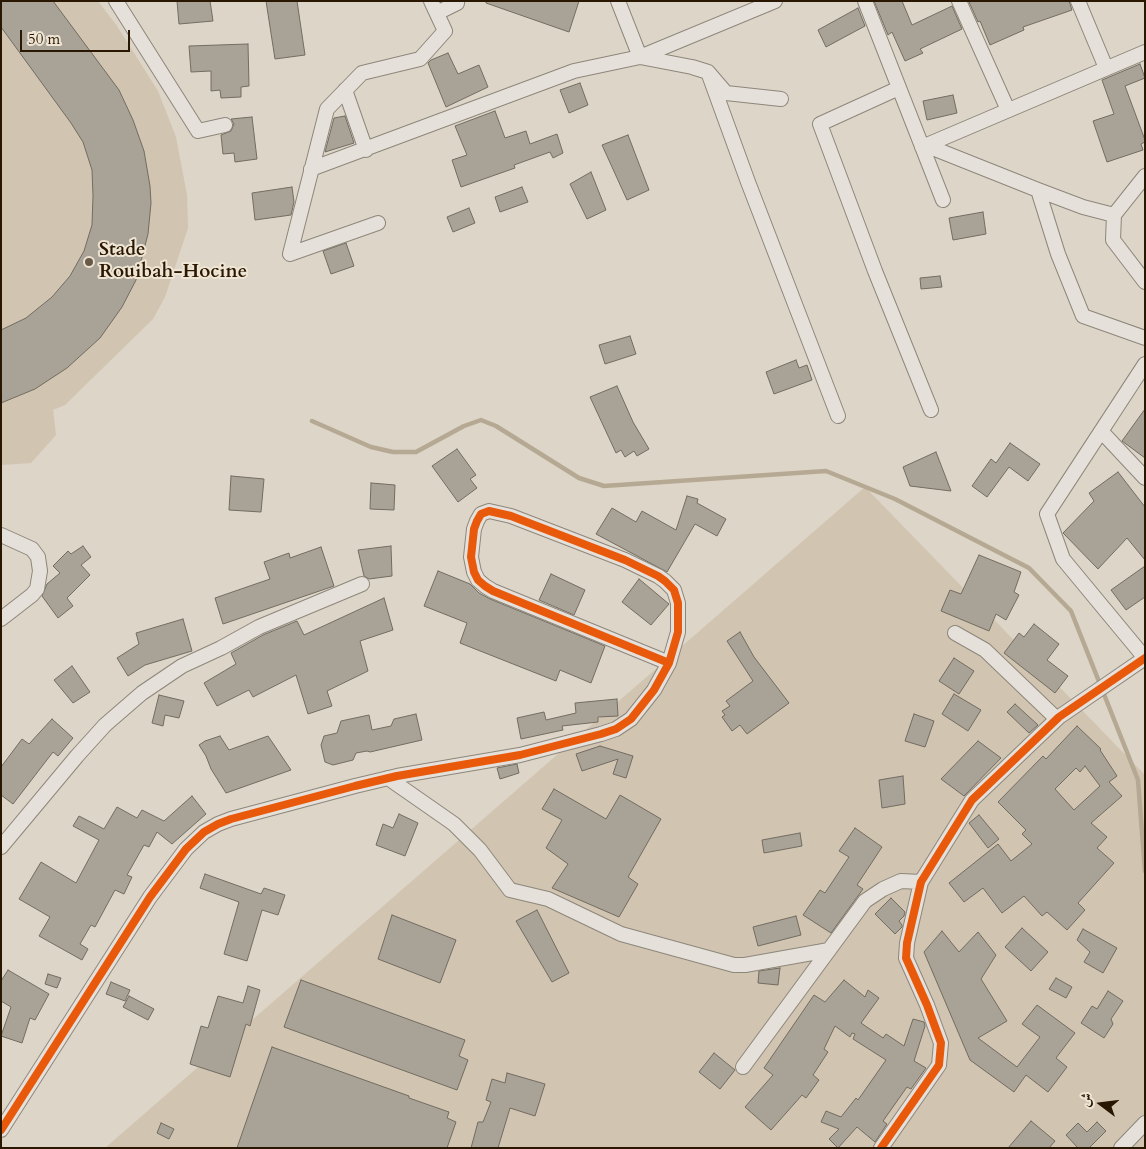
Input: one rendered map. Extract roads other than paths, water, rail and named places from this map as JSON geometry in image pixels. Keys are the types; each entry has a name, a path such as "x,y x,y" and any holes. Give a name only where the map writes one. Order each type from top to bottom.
{"street":[{"path":"116,1 198,131 225,125"},
{"path":"378,223 290,254 327,109 362,73 420,59 445,32 434,7 457,3 457,1"},
{"path":"618,1 640,57"},
{"path":"311,169 574,71 640,57 775,1"},
{"path":"864,1 943,200"},
{"path":"960,1 1008,110"},
{"path":"1078,1 1106,68"},
{"path":"923,146 1145,52"},
{"path":"640,57 708,72 726,93 781,99"},
{"path":"708,72 751,191 838,416"},
{"path":"899,88 820,124 875,271 931,410"},
{"path":"345,90 366,150"},
{"path":"923,146 1083,207 1114,215"},
{"path":"1145,176 1114,215 1113,240 1145,282"},
{"path":"1038,190 1058,254 1083,316 1145,338"},
{"path":"881,1148 939,1065 941,1043 927,1005 906,958 907,943 921,882 972,800 1056,719 1145,658 1063,559 1047,514 1145,364"},
{"path":"1101,431 1145,478"},
{"path":"1,1130 150,897 194,840 218,824 290,802 388,778 520,755 601,734 631,719 649,698 669,663 678,632 678,603 674,590 658,576 625,560 511,516 489,511 481,514 476,520 471,557 474,572 478,580 485,586 669,663"},
{"path":"1,535 32,550 38,558 40,571 37,588 32,595 1,619"},
{"path":"1,848 105,725 142,693 182,666 221,648 259,627 362,584"},
{"path":"955,633 985,650 1056,719"},
{"path":"388,778 454,824 480,850 510,890 548,899 621,934 734,965 745,965 829,950"},
{"path":"743,1067 865,901 882,889 901,881 921,882"},
{"path":"1121,1148 1145,1123"}],"waterway":[{"path":"312,421 371,447 393,452 416,452 464,426 481,420 496,426 579,478 604,486 826,471 895,499 1029,568 1071,611 1138,780 1145,871"}],"place":[{"name":"Stade Rouibah-Hocine","path":"89,262"}]}
